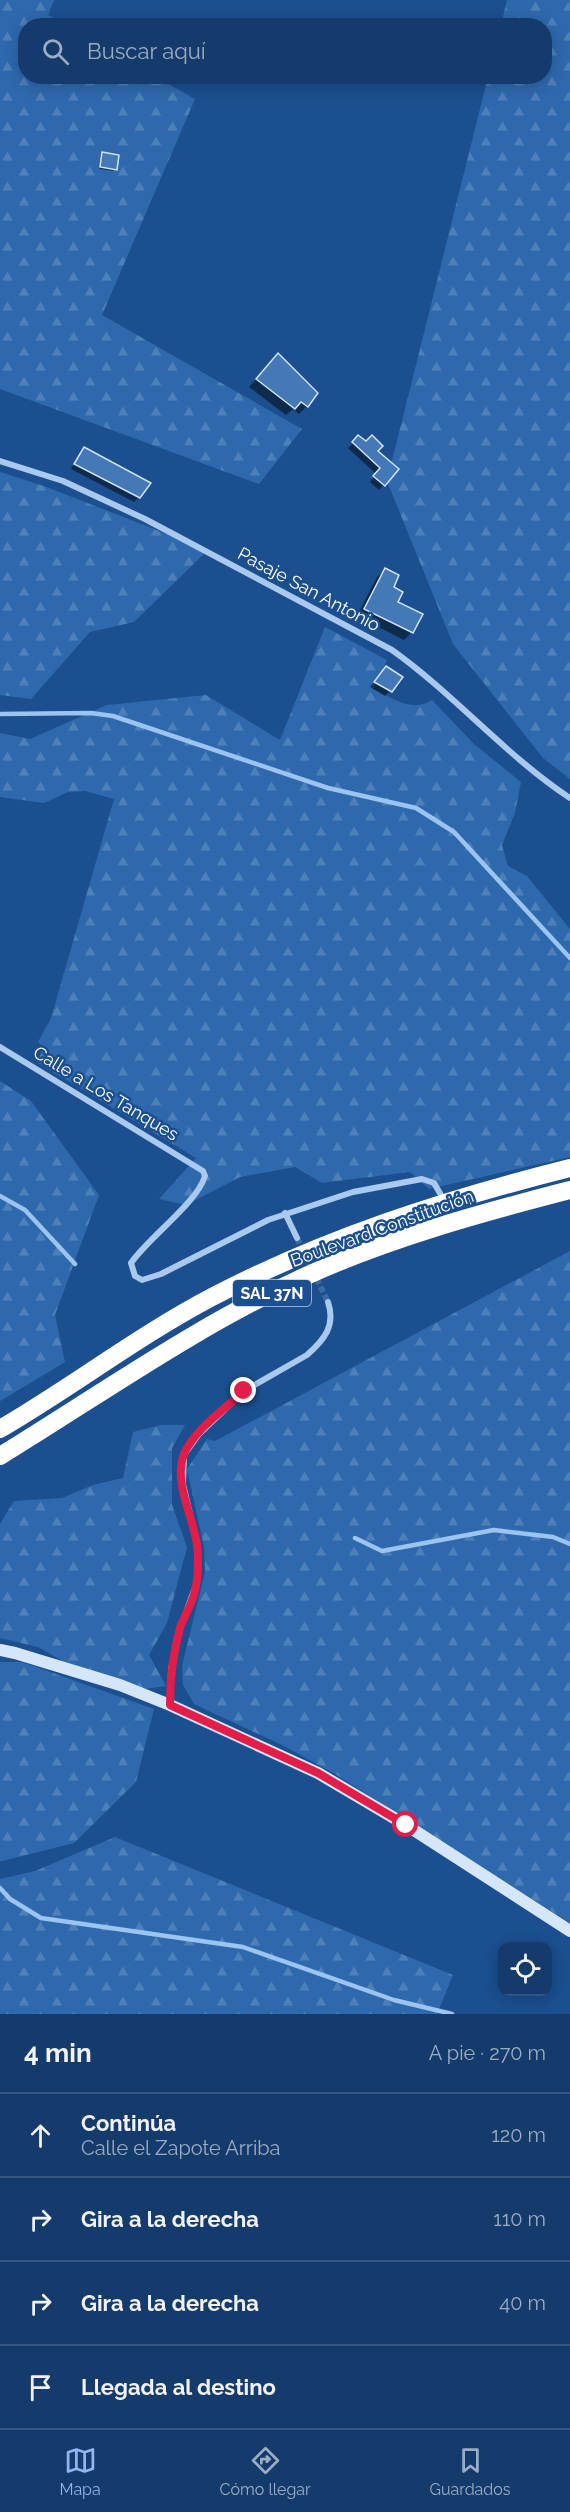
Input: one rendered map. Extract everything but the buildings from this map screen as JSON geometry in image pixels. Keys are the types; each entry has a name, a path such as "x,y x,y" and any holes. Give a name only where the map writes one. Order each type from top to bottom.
{"highway":[{"name":"Boulevard Constitución","path":"0,1429 140,1339 211,1298 306,1253 445,1202 570,1168"},
{"name":"Boulevard Constitución","path":"0,1456 174,1347 306,1276 468,1217 570,1190"}],"street":[{"name":"Pasaje San Antonio","path":"0,461 63,481 145,519 392,650 426,674 457,706 533,774 570,798"},
{"name":"Calle a Los Tanques","path":"0,1047 197,1166 205,1176 203,1184 140,1249 131,1263 135,1276 142,1280 151,1279 245,1230 285,1213"},
{"path":"297,1238 285,1213 353,1192 422,1179 434,1183 445,1202"},
{"path":"170,1705 171,1669 180,1629 196,1585 198,1568 194,1529 183,1484 184,1455 199,1434 244,1391 307,1355 316,1347 329,1330 331,1313 328,1302"},
{"path":"0,1650 120,1685 170,1705 318,1773 406,1825 570,1931"}],"green space":[{"path":"0,0 54,0 48,15 54,18 18,18 18,84 168,84 195,99 102,315 302,429 259,484 0,389"},
{"path":"507,0 570,0 570,779 543,758 453,644 387,481 486,84 552,84 552,18 503,18"},
{"path":"0,472 44,486 208,550 134,622 90,632 31,699 0,695"},
{"path":"325,627 387,660 373,689 410,705 425,704 432,700 474,744 521,782 515,813 502,845 508,866 527,876 570,929 570,1157 429,1189 410,1172 322,1183 295,1167 240,1177 186,1205 159,1199 196,1158 38,1063 43,1046 38,1042 51,1018 114,799 85,791 68,792 44,803 0,797 0,733 30,739 107,705 206,695 280,740"},
{"path":"0,1081 31,1101 99,1195 55,1315 65,1362 0,1401"},
{"path":"570,1251 570,1923 335,1774 282,1745 194,1704 183,1685 182,1666 205,1572 204,1547 187,1469 207,1439 215,1441"},
{"path":"161,1425 185,1425 172,1448 172,1505 187,1547 167,1623 149,1655 166,1686 146,1689 66,1663 38,1647 0,1638 0,1524 14,1501 62,1498 93,1485 123,1478 133,1432"},
{"path":"0,1662 22,1662 154,1709 136,1782 74,1843 2,1861 0,1861"},
{"path":"115,1837 453,1975 437,2014 0,2014 0,1879 35,1871"}],"waterway":[{"path":"0,714 91,713 113,716 328,788 416,808 454,832 570,958"},
{"path":"0,1196 25,1210 75,1264"},
{"path":"355,1538 382,1551 494,1530 553,1537 570,1544"},
{"path":"0,1888 10,1899 41,1918 243,1947 394,2000 452,2014"}],"tunnel":[{"path":"297,1238 328,1302"}],"route":[{"path":"244,1391 191,1443 182,1463 183,1484 198,1549 198,1568 192,1602 180,1629 171,1669 170,1705 214,1723 318,1773 406,1825"}]}
